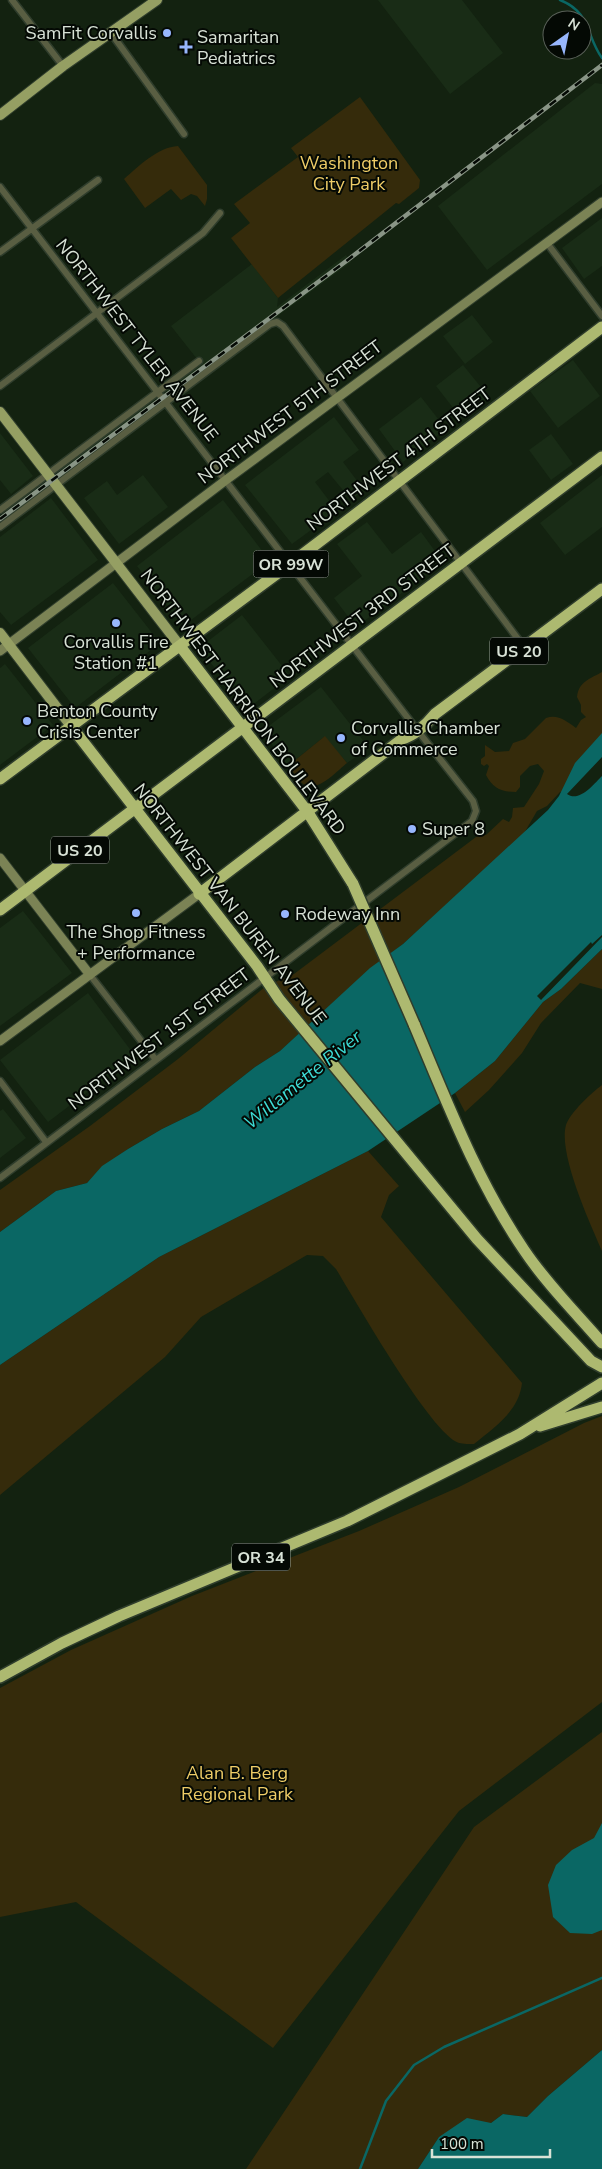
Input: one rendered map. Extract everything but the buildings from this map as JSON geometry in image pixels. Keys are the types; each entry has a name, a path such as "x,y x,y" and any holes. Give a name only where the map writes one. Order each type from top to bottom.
{"highway":[{"name":"NORTHWEST 4TH STREET","path":"0,779 290,564 602,326"},
{"name":"NORTHWEST 3RD STREET","path":"0,910 602,457"},
{"name":"US 20","path":"199,894 402,739 410,737 416,728 428,723 435,714 602,589"},
{"name":"NORTHWEST HARRISON BOULEVARD","path":"180,646 308,811 353,884 480,1177 525,1252 602,1343"},
{"name":"NORTHWEST VAN BUREN AVENUE","path":"71,726 199,894 232,933 279,999 478,1239 591,1361 602,1367"},
{"name":"OR 34","path":"0,1677 62,1643 119,1616 347,1521 520,1434 602,1383"},
{"name":"OR 34","path":"520,1434 602,1407"}],"main road":[{"path":"0,115 63,66 158,0"},
{"name":"NORTHWEST HARRISON BOULEVARD","path":"0,412 180,646"},
{"name":"NORTHWEST VAN BUREN AVENUE","path":"0,633 71,726"}],"street":[{"path":"12,0 63,66"},
{"path":"110,33 184,134"},
{"path":"0,252 98,180"},
{"name":"NORTHWEST TYLER AVENUE","path":"0,187 473,801 476,811"},
{"name":"NORTHWEST 5TH STREET","path":"0,651 226,480 602,202"},
{"path":"0,386 203,233 220,213"},
{"path":"547,243 602,316"},
{"path":"0,527 270,324 277,322 283,326 524,647"},
{"path":"0,510 199,362"},
{"name":"NORTHWEST 1ST STREET","path":"0,1178 469,824 474,818 476,811"},
{"path":"0,858 156,1060"},
{"path":"0,1041 199,894"},
{"path":"0,1081 46,1142"}],"shaded area":[{"path":"378,0 462,0 503,53 450,94"},
{"path":"595,83 602,84 602,184 487,270 438,206"},
{"path":"602,218 602,266 584,279 562,248"},
{"path":"346,255 351,262 169,396 167,390 201,364 171,326 252,264 278,298 277,307"},
{"path":"472,315 493,342 465,364 443,336"},
{"path":"573,360 600,396 558,428 530,391"},
{"path":"463,365 489,397 461,418 436,386"},
{"path":"421,397 446,429 403,462 379,429"},
{"path":"149,404 153,409 66,474 62,469"},
{"path":"334,417 359,450 343,462 364,490 351,500 328,472 315,482 337,511 292,544 245,485"},
{"path":"0,433 33,476 11,494 0,480"},
{"path":"551,434 573,464 551,480 529,450"},
{"path":"143,475 168,507 119,544 84,498 107,481 117,495"},
{"path":"602,475 602,527 565,555 540,523"},
{"path":"51,498 98,560 11,625 0,612 0,537"},
{"path":"223,500 270,561 183,626 137,566"},
{"path":"367,522 392,554 421,532 443,562 356,627 334,598 362,576 337,544"},
{"path":"113,583 160,643 75,708 28,648"},
{"path":"242,615 290,676 247,709 199,648"},
{"path":"5,664 53,725 0,765 0,668"},
{"path":"321,687 369,748 347,763 324,737 288,766 262,731"},
{"path":"23,911 72,973 0,1026 0,928"},
{"path":"88,993 135,1056 48,1122 0,1060"},
{"path":"3,1109 26,1138 0,1158 0,1111"}],"green space":[{"name":"Washington City Park","path":"360,97 420,180 419,188 399,204 396,203 278,298 231,238 250,223 234,204 298,157 291,148"},
{"path":"178,146 207,185 205,206 197,196 191,194 181,200 171,189 145,208 124,179 156,153"},
{"path":"602,672 602,734 568,791 560,792 547,806 537,811 523,835 403,944 370,969 280,1051 255,1067 199,1111 162,1129 128,1149 102,1167 87,1183 56,1191 0,1232 0,1190 90,1126 178,1059 266,986 294,974 480,834 486,835 503,819 509,822 512,817 513,808 524,807 539,784 544,771 538,764 530,766 520,776 520,787 516,792 502,790 495,786 486,775 489,766 481,764 481,759 485,756 485,745 495,752 509,751 513,743 525,739 546,718 550,717 562,719 576,728 581,720 586,717 581,712 581,705 577,697 580,687 586,681"},
{"path":"325,736 347,763 320,784 308,786 301,782 288,766"},
{"path":"602,949 602,989 580,983 541,1023 522,1053 489,1090 465,1112 455,1093 495,1061 543,1002 561,989"},
{"path":"602,1085 602,1251 576,1188 565,1138 568,1120 576,1109"},
{"path":"368,1151 399,1186 389,1195 381,1217 522,1383 516,1402 498,1425 474,1444 459,1443 446,1434 394,1364 336,1269 323,1256 307,1255 201,1317 165,1357 0,1495 0,1365 159,1257"},
{"name":"Alan B. Berg Regional Park","path":"602,1416 602,1702 459,1811 273,2048 76,1902 0,1917 0,1688 71,1650 192,1596 359,1531 459,1487 584,1423"},
{"path":"602,1732 602,2050 548,2096 527,2117 503,2114 491,2123 439,2137 418,2169 246,2169 474,1827"}],"water":[{"name":"Willamette River","path":"602,733 602,757 567,794 576,796 581,794 591,788 602,776 602,949 561,989 543,1002 495,1061 455,1093 368,1151 159,1257 0,1365 0,1232 56,1191 87,1183 102,1166 128,1149 162,1129 199,1111 255,1067 280,1051 370,968 403,944 548,810 559,796 575,763"},
{"path":"602,1823 602,1930 592,1934 570,1933 553,1917 548,1885 556,1865 572,1850 594,1838"},
{"path":"602,2050 602,2169 418,2169 439,2137 467,2118 491,2123 503,2114 527,2117 548,2096"}],"pier":[{"path":"602,935 541,1000 537,996 591,942 592,944"}],"waterway":[{"path":"560,0 570,5 583,18 602,58"},
{"path":"360,2169 386,2101 414,2065 444,2047 602,1978"}],"railway":[{"path":"0,519 349,259 602,65"}],"place":[{"name":"SamFit Corvallis","path":"167,33"},
{"name":"Samaritan Pediatrics","path":"186,47"},
{"name":"Corvallis Fire Station #1","path":"116,623"},
{"name":"Benton County Crisis Center","path":"27,721"},
{"name":"Corvallis Chamber of Commerce","path":"341,738"},
{"name":"Super 8","path":"412,829"},
{"name":"The Shop Fitness + Performance","path":"136,913"},
{"name":"Rodeway Inn","path":"285,914"}]}
